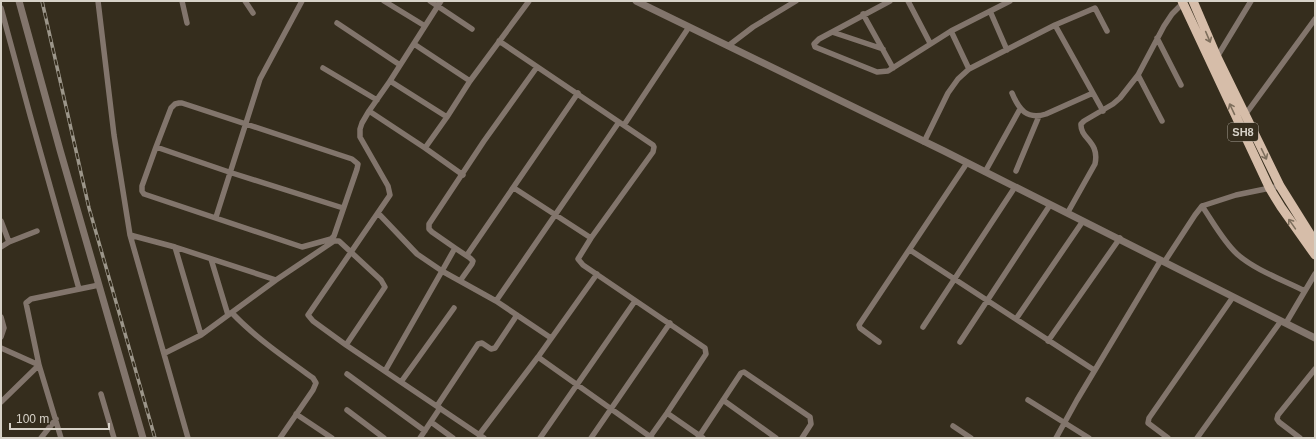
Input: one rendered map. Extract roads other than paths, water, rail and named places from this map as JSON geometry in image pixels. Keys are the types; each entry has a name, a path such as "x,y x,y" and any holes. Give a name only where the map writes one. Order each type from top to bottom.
{"main road":[{"path":"1193,1 1217,57 1280,186 1315,242"},
{"name":"SH8","path":"1183,2 1270,189 1315,255"}],"street":[{"path":"19,1 143,438"},
{"path":"98,1 114,135 130,235 165,353 188,438"},
{"path":"182,1 187,22"},
{"path":"245,1 253,13"},
{"path":"216,217 229,172 260,79 302,1"},
{"path":"384,1 425,26"},
{"path":"430,1 440,4 472,30"},
{"path":"425,148 470,81 528,1"},
{"path":"636,1 1050,205 1068,212 1315,338"},
{"path":"728,46 753,26 796,1"},
{"path":"890,1 815,42 815,47 877,72 888,71 930,43 1008,1"},
{"path":"1092,1 1107,31"},
{"path":"1217,57 1251,1"},
{"path":"910,2 930,43"},
{"path":"1068,212 1095,164 1095,148 1082,131 1081,124 1103,111 1120,98 1138,75 1168,20 1183,2"},
{"path":"440,4 369,111 360,129 360,137 388,186 390,195 308,314 313,321 346,345 482,436 597,274"},
{"path":"1,8 79,289"},
{"path":"924,142 948,93 958,79 969,69 1055,25 1095,8"},
{"path":"990,11 1007,50"},
{"path":"864,14 893,68"},
{"path":"1245,116 1315,20"},
{"path":"337,23 400,65"},
{"path":"1055,25 1103,111"},
{"path":"496,302 689,27"},
{"path":"832,32 883,49"},
{"path":"951,32 969,69"},
{"path":"1157,38 1181,85"},
{"path":"499,41 654,145 654,149 591,238 578,259 584,265 705,348 706,351 704,357 651,437 538,357"},
{"path":"414,44 470,81"},
{"path":"460,281 473,261 467,255 432,232 429,229 429,224 484,141 537,67"},
{"path":"323,68 377,100"},
{"path":"1138,75 1162,121"},
{"path":"390,81 447,117"},
{"path":"1012,93 1020,109 1031,116 1039,116 1093,93"},
{"path":"467,255 578,94"},
{"path":"182,102 352,159 358,164 336,230 331,239 305,247 297,246 216,217 144,194 142,186 156,147 171,108 175,104 182,102"},
{"path":"985,172 1020,109"},
{"path":"369,111 425,148 462,175"},
{"path":"1016,171 1039,116"},
{"path":"156,147 343,208"},
{"path":"879,342 860,328 859,325 967,163"},
{"path":"1056,438 1094,370 1163,260 1202,206 1236,195 1280,186"},
{"path":"923,327 1014,187"},
{"path":"514,188 591,238"},
{"path":"960,342 1050,205"},
{"path":"1202,206 1229,246 1238,254 1249,262 1305,291"},
{"path":"378,213 418,254 442,271 496,302 552,338"},
{"path":"1016,319 1083,220"},
{"path":"1,221 9,242"},
{"path":"1,247 9,242 37,231"},
{"path":"130,235 175,247 276,280"},
{"path":"1048,341 1120,238"},
{"path":"165,353 201,335 276,280 334,241 339,241 381,280 385,287 346,345"},
{"path":"175,247 201,335"},
{"path":"385,371 455,248"},
{"path":"910,250 1094,370"},
{"path":"211,259 230,314 263,342 313,378 316,384 280,438"},
{"path":"1197,438 1283,322 1315,274"},
{"path":"61,438 39,365 26,303 31,299 99,285"},
{"path":"1168,438 1148,423 1149,418 1233,297"},
{"path":"540,438 636,301"},
{"path":"401,382 454,308"},
{"path":"420,438 478,344 482,343 491,348 495,348 517,315"},
{"path":"1,317 4,328 1,337"},
{"path":"591,438 670,323"},
{"path":"1,348 39,365"},
{"path":"1,402 39,365"},
{"path":"1300,438 1278,422 1277,419 1278,415 1315,369"},
{"path":"667,413 700,437 741,373 744,372 810,418 811,424 802,438"},
{"path":"347,374 425,431"},
{"path":"101,394 114,438"},
{"path":"723,400 776,438"},
{"path":"1028,400 1089,438"},
{"path":"347,410 384,438"},
{"path":"296,414 332,438"},
{"path":"41,438 56,419"},
{"path":"431,422 453,438"},
{"path":"953,426 971,438"}],"railway":[{"path":"42,1 89,208 155,438"}]}
